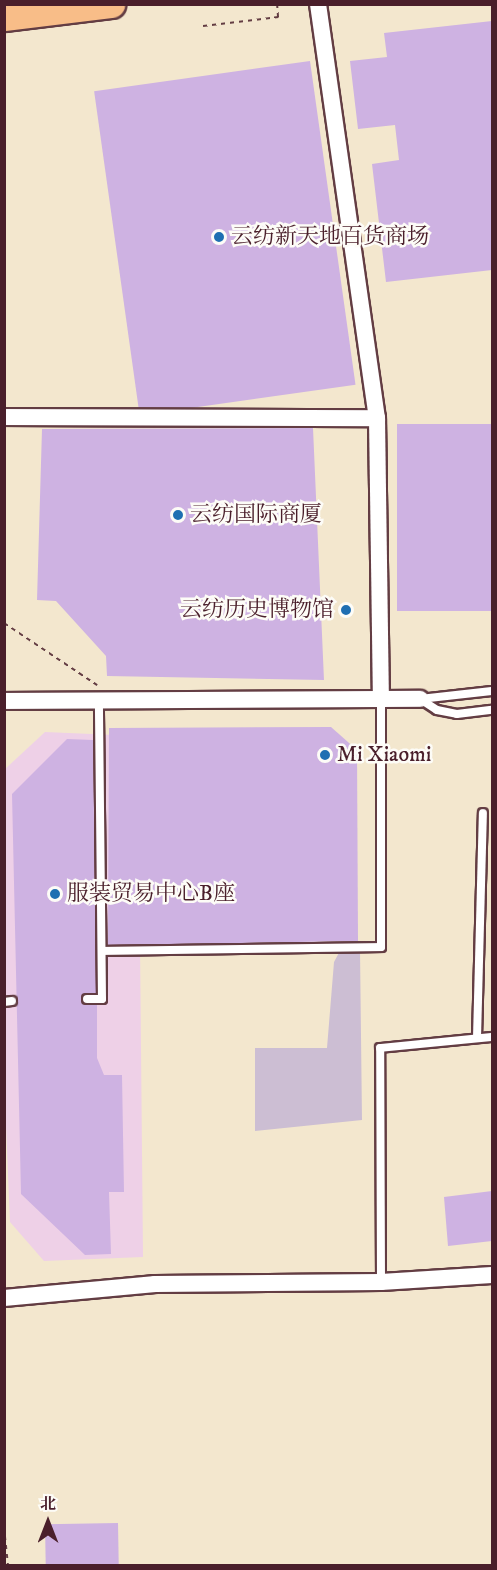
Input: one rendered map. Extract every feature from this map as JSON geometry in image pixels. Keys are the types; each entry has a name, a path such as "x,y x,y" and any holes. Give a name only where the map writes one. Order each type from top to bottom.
{"main road":[{"path":"4,16 111,4"}],"street":[{"path":"318,4 377,418 381,699"},
{"path":"4,417 377,418"},
{"path":"4,701 420,699"},
{"path":"4,1298 154,1284 381,1282 492,1275"}],"lane":[{"path":"420,699 492,691"},
{"path":"102,951 381,947 381,699"},
{"path":"420,699 437,710 457,714 492,710"},
{"path":"87,999 102,999 99,700"},
{"path":"477,1038 483,813"},
{"path":"381,1282 380,1048 492,1036"}],"path":[{"path":"203,26 278,16 277,4"},
{"path":"4,623 119,699"},
{"path":"4,1527 8,1566"}],"shaded area":[{"path":"45,732 138,736 143,1257 44,1261 10,1222 4,1078 4,770"},
{"path":"341,949 360,950 362,1120 255,1131 255,1048 327,1048 334,962"}],"building":[{"path":"492,21 492,270 386,282 372,164 399,160 395,125 358,129 350,61 387,57 384,33"},
{"name":"云纺新天地百货商场","path":"310,61 356,385 140,415 94,91"},
{"path":"397,424 492,424 492,611 397,611"},
{"name":"云纺国际商厦","path":"313,428 324,680 107,676 106,656 56,601 37,600 42,429"},
{"path":"331,727 357,750 358,941 108,945 109,728"},
{"path":"67,739 93,740 96,993 84,993 81,1000 84,1005 97,1005 97,1058 104,1075 122,1075 124,1192 109,1192 111,1254 85,1255 21,1194 12,794"},
{"path":"492,1191 492,1241 448,1246 444,1197"},
{"path":"118,1523 119,1566 46,1566 45,1524"}],"place":[{"name":"云纺新天地百货商场","path":"219,237"},
{"name":"云纺国际商厦","path":"178,515"},
{"name":"云纺历史博物馆","path":"346,610"},
{"name":"Mi Xiaomi","path":"325,755"},
{"name":"服装贸易中心B座","path":"55,894"}]}
